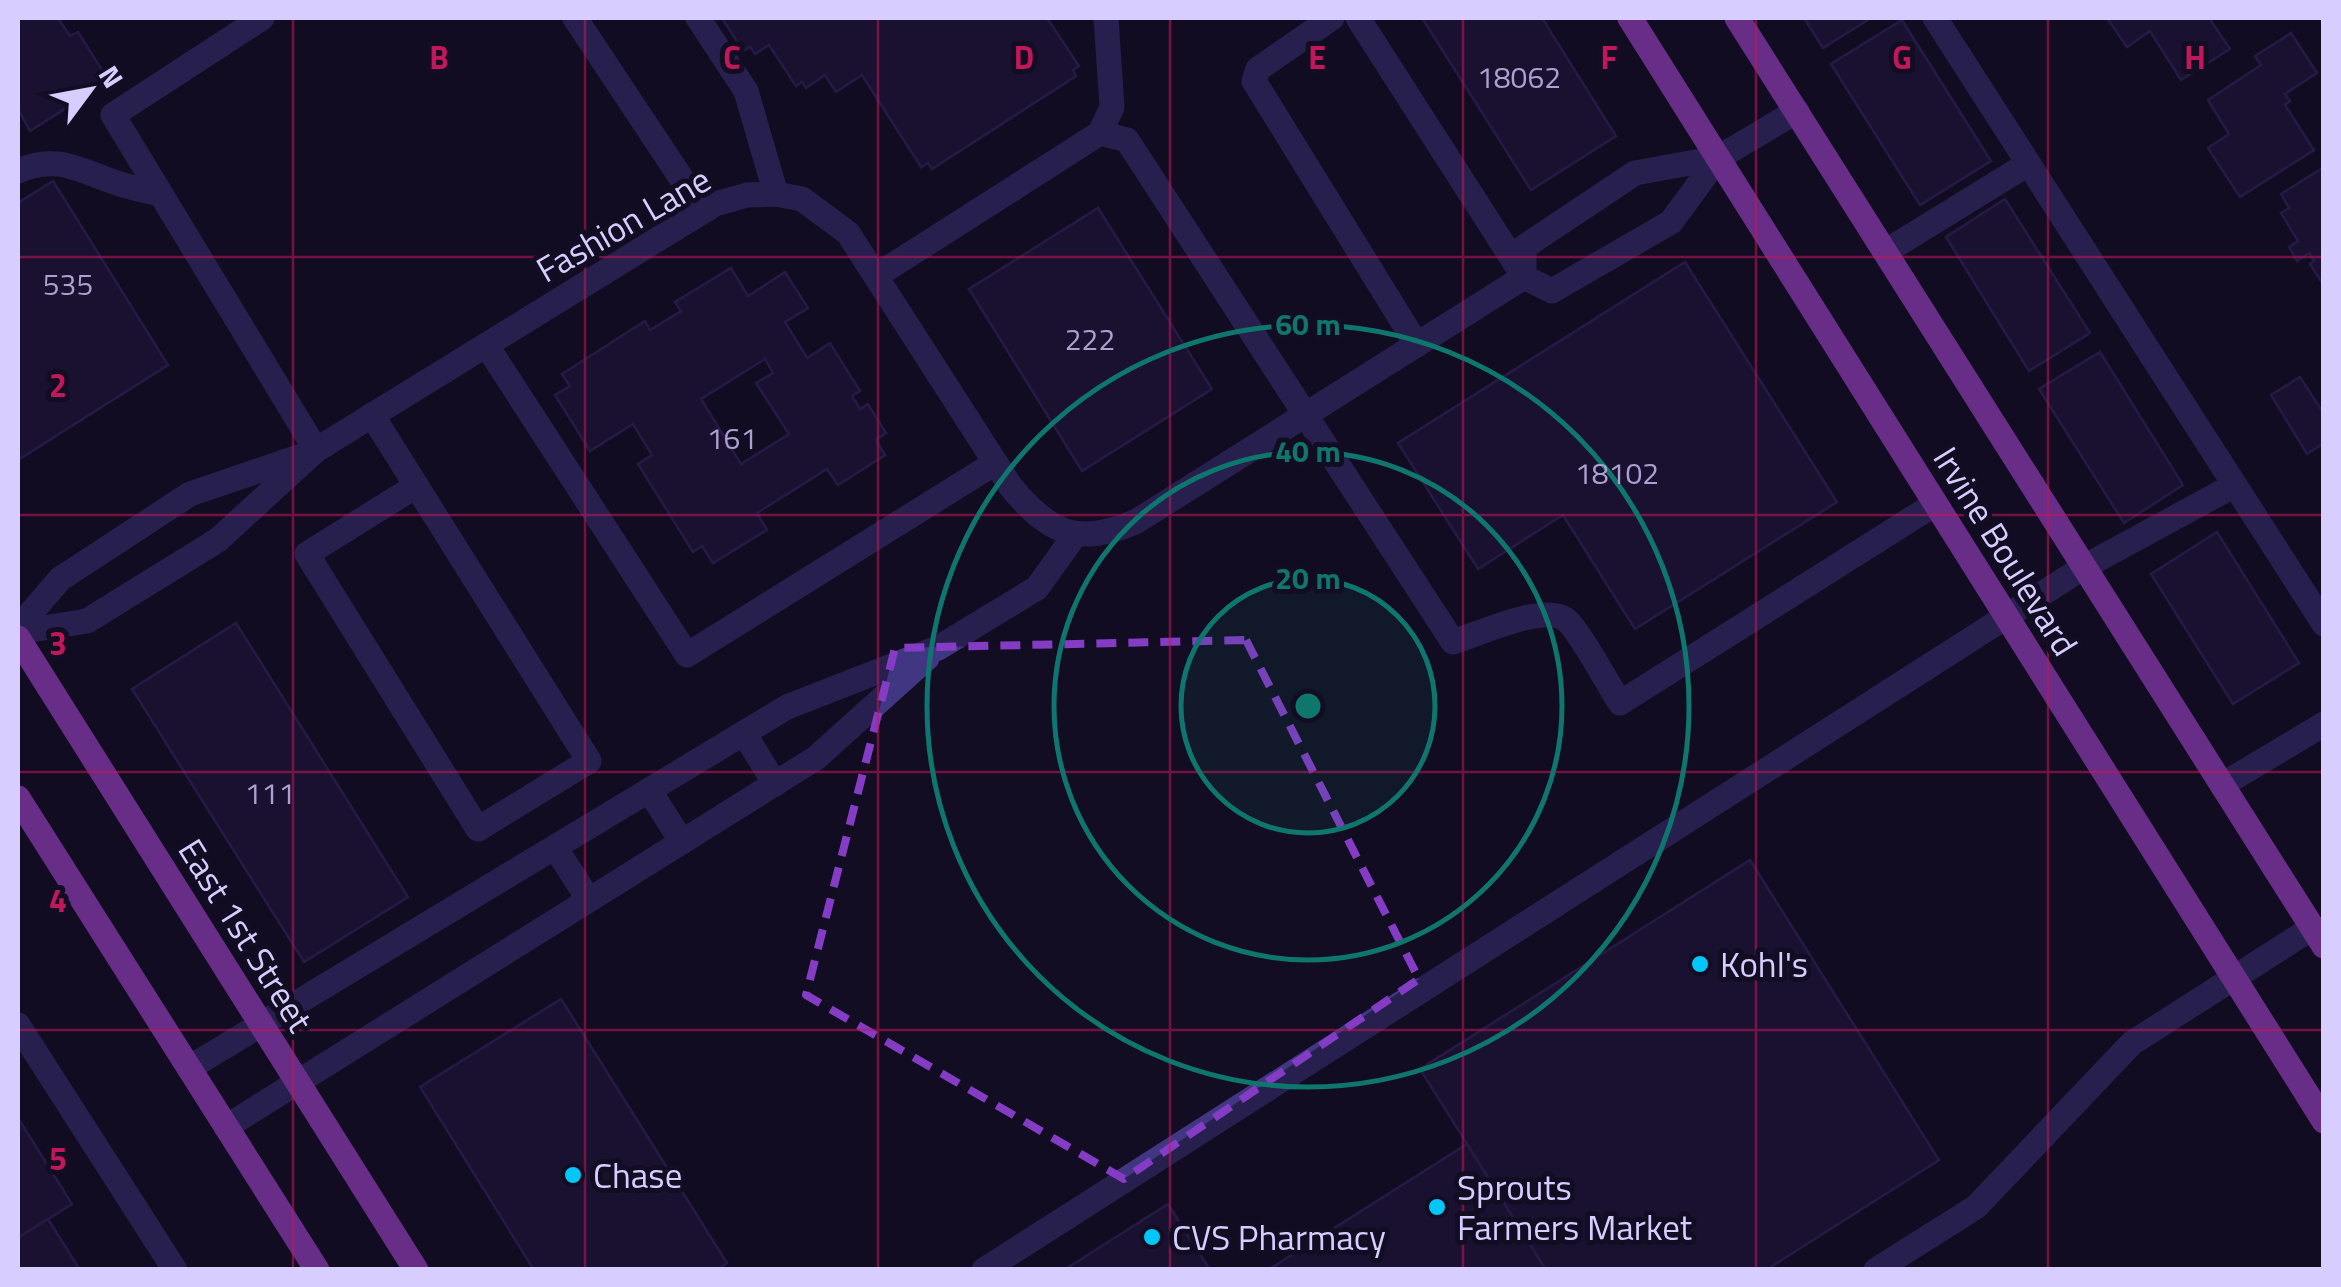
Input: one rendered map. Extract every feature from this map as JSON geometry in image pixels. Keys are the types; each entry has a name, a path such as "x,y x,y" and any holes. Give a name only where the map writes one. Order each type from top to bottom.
{"main road":[{"name":"Irvine Boulevard","path":"1630,18 2324,1121"},
{"name":"Irvine Boulevard","path":"1737,18 2318,937"},
{"name":"East 1st Street","path":"18,633 416,1270"},
{"path":"18,798 317,1270"}],"street":[{"path":"262,18 113,115 316,450"},
{"path":"575,18 703,212"},
{"path":"698,18 746,91 776,194"},
{"path":"876,276 1100,133 1112,107 1106,18"},
{"path":"1332,18 1258,69 1254,81 1417,345"},
{"path":"1358,18 1524,277 1552,291 1671,222 1718,158"},
{"path":"1935,18 2324,624"},
{"path":"1524,277 1524,247 1636,173 1718,158 1796,111"},
{"path":"1100,133 1127,140 1453,642 1534,615 1552,614 1567,620 1620,704 1936,504"},
{"path":"18,171 34,164 65,163 160,194"},
{"path":"1885,252 2028,164"},
{"name":"Fashion Lane","path":"18,633 87,621 218,540 316,450 715,204 748,195 776,194 802,199 848,233 995,463 1034,515 1074,535"},
{"path":"189,1068 787,707 938,648 1037,588 1074,535 1114,532 1137,522 1524,277"},
{"path":"487,346 687,655 995,463"},
{"path":"372,415 589,761 478,829 307,554 416,486"},
{"name":"Fashion Lane","path":"18,633 60,579 190,494 316,450"},
{"path":"984,1270 2084,567 2233,486"},
{"path":"226,1127 816,758 938,648"},
{"path":"2222,785 2324,724"},
{"path":"744,733 775,784"},
{"path":"649,790 682,842"},
{"path":"556,849 588,900"},
{"path":"1876,1270 1976,1208 2132,1043 2233,976 2318,937"},
{"path":"18,1024 175,1270"}],"highlighted area":[{"path":"1246,640 1419,979 1124,1179 806,995 895,648"}],"building":[{"path":"18,18 58,18 70,36 78,32 109,81 30,131 18,109"},
{"path":"722,18 1047,18 1079,66 1073,70 1076,76 932,169 928,163 921,167 862,75 836,92 825,75 806,88 802,82 796,86 769,45 755,54 750,47 743,51"},
{"path":"1422,18 1542,18 1616,136 1531,190"},
{"path":"1804,18 1871,18 1823,48"},
{"path":"2107,18 2209,18 2230,49 2181,80 2150,31 2127,47"},
{"path":"1902,20 1991,161 1920,205 1831,64"},
{"path":"2291,33 2317,73 2285,94 2290,101 2285,105 2314,150 2240,197 2208,148 2229,134 2208,100 2261,65 2255,56"},
{"path":"2324,167 2324,286 2310,264 2314,261 2309,253 2297,261 2289,247 2298,241 2281,213 2289,208 2281,194"},
{"path":"53,181 168,365 18,460 18,203"},
{"path":"2005,199 2090,333 2029,371 1946,237"},
{"path":"1098,208 1212,389 1082,471 969,289"},
{"path":"1685,262 1837,502 1635,629 1563,515 1478,569 1398,443"},
{"path":"731,268 748,296 785,272 808,308 785,322 807,358 830,343 860,391 852,396 860,409 868,404 886,433 876,440 885,455 838,485 827,469 757,513 767,530 713,563 702,546 693,552 638,464 652,455 633,424 590,451 555,395 570,386 562,374 645,321 650,330 681,311 675,302","holes":["765,359 773,373 756,383 789,434 741,464 701,399"]},
{"path":"2100,352 2183,485 2124,523 2039,389"},
{"path":"2300,377 2324,414 2324,443 2307,454 2271,395"},
{"path":"2217,532 2299,663 2233,704 2151,574"},
{"path":"236,623 408,897 304,962 132,689"},
{"name":"Kohl's","path":"1750,860 1939,1160 1766,1270 1546,1270 1420,1069"},
{"name":"Chase","path":"561,999 727,1263 717,1270 534,1270 420,1087"},
{"path":"18,1118 72,1204 18,1238"},
{"name":"Sprouts Farmers Market","path":"1467,1144 1546,1270 1268,1270"},
{"name":"CVS Pharmacy","path":"1168,1204 1210,1270 1064,1270"},
{"path":"48,1219 80,1270 18,1270 18,1238"}],"place":[{"name":"Kohl's","path":"1700,964"},
{"name":"Chase","path":"573,1175"},
{"name":"Sprouts Farmers Market","path":"1437,1207"},
{"name":"CVS Pharmacy","path":"1152,1237"}]}
